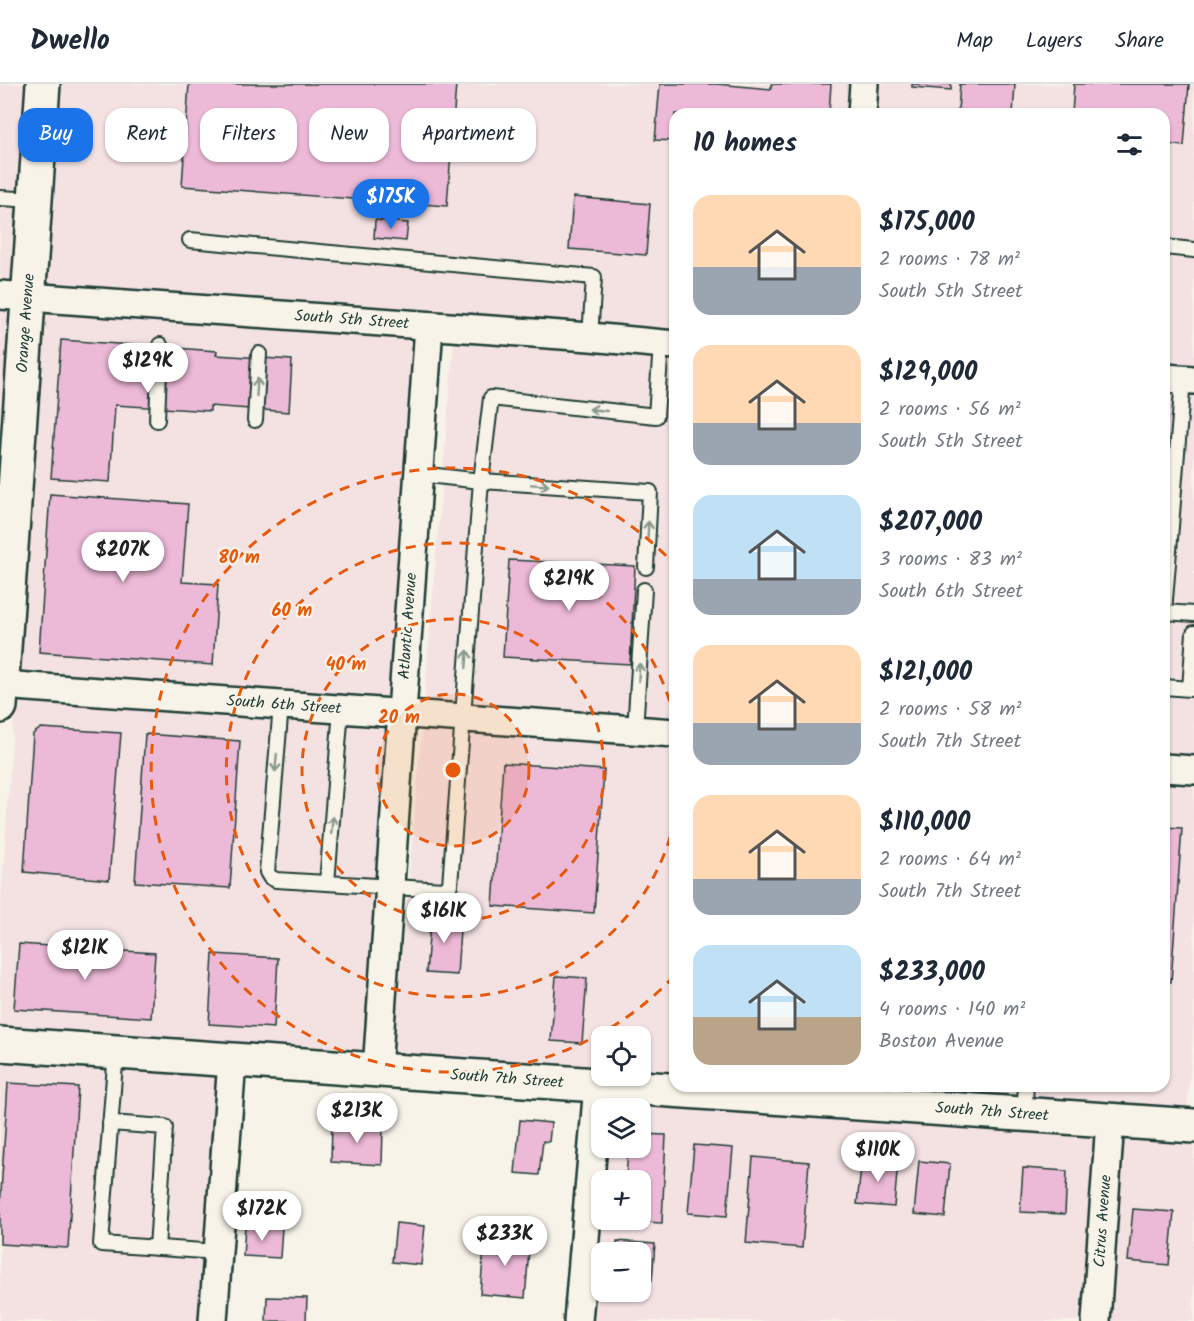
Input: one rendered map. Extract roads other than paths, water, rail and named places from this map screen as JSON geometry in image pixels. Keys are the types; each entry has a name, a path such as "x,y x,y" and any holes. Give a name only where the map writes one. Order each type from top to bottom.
{"street":[{"name":"Orange Avenue","path":"1,696 14,296 35,200 43,84"},
{"path":"862,108 864,84"},
{"name":"South 5th Street","path":"14,296 590,337 668,345"},
{"name":"Atlantic Avenue","path":"377,1070 429,326"},
{"name":"South 6th Street","path":"1,696 281,705 669,733"},
{"path":"1170,768 1194,770"},
{"name":"South 7th Street","path":"0,1044 591,1085"},
{"path":"213,1321 232,1060"},
{"path":"579,1321 598,1086"},
{"name":"South 7th Street","path":"625,1086 669,1088"},
{"name":"South 7th Street","path":"790,1092 1025,1100 1110,1121 1194,1126"},
{"name":"Citrus Avenue","path":"1095,1321 1110,1121"}],"lane":[{"path":"0,198 35,200"},
{"path":"190,240 594,276 590,337"},
{"path":"1170,248 1194,250"},
{"path":"157,420 160,345"},
{"path":"281,705 267,872 270,877 276,880 444,890 450,885 481,481 490,398 656,416 668,345"},
{"path":"255,420 259,354"},
{"path":"1170,470 1180,379"},
{"path":"419,474 481,481 650,492 646,567"},
{"path":"635,730 644,590"},
{"path":"1170,612 1194,614"},
{"path":"1170,687 1190,689 1194,633"},
{"path":"327,883 341,709"},
{"path":"116,1052 101,1244 218,1252"},
{"path":"110,1123 165,1127 157,1248"}]}
